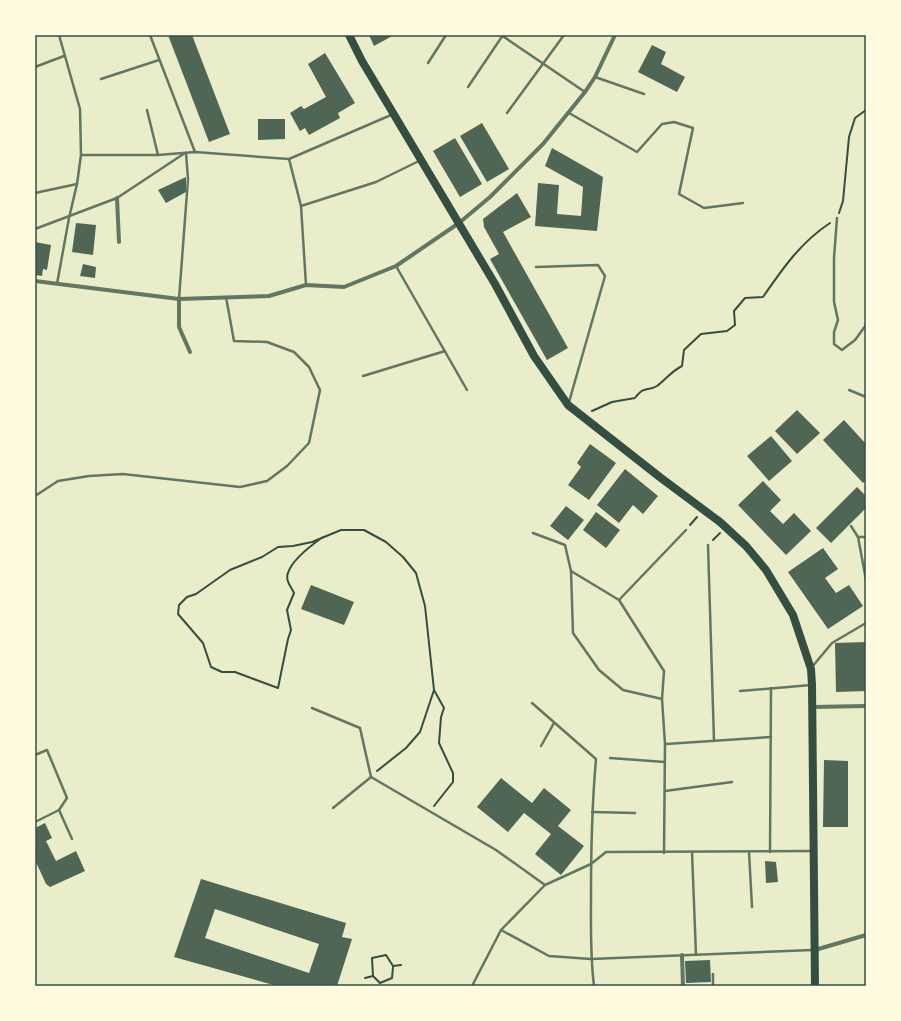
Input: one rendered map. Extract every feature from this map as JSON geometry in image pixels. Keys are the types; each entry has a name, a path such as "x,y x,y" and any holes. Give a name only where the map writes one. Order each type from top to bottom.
{"main road":[{"path":"349,35 362,61 393,114 495,284 534,356 568,405 720,522 746,546 766,570 793,615 811,669 812,685 814,950 816,986"}],"street":[{"path":"35,281 57,285 179,299 269,296 306,284 344,287 396,266 459,223 490,197 543,144 569,113 595,77 615,35"},
{"path":"117,198 119,242"},
{"path":"179,299 180,328 190,352"},
{"path":"812,707 866,706"},
{"path":"814,950 866,935"},
{"path":"682,955 684,986"}],"lane":[{"path":"57,285 69,218 78,184 81,155 80,109 59,35"},
{"path":"150,35 195,152"},
{"path":"428,63 446,35"},
{"path":"468,87 502,35 585,92"},
{"path":"507,113 564,35"},
{"path":"35,67 64,56"},
{"path":"101,79 159,60"},
{"path":"595,77 644,94"},
{"path":"147,110 158,155"},
{"path":"569,113 637,152 662,124 674,122 693,128 679,194 704,208 743,203"},
{"path":"81,155 158,155 195,152 289,159 393,114"},
{"path":"35,229 69,218 117,198 186,153"},
{"path":"179,299 188,179 186,153"},
{"path":"289,159 301,206 306,284"},
{"path":"301,206 376,182 420,160"},
{"path":"35,193 78,184"},
{"path":"837,218 834,258 834,302 838,320 834,332 834,344 842,350 855,340 866,325"},
{"path":"536,267 598,265 605,276 568,405"},
{"path":"396,266 467,390"},
{"path":"35,496 58,481 89,476 116,474 240,487 267,481 287,466 309,443 320,390 309,367 294,352 267,342 234,341 225,297"},
{"path":"363,376 445,351"},
{"path":"849,390 866,397"},
{"path":"851,526 858,537 866,580"},
{"path":"619,600 686,530"},
{"path":"533,533 565,545 571,571 573,633 599,670 623,690 662,699"},
{"path":"858,537 866,537"},
{"path":"708,545 714,740"},
{"path":"571,571 619,600 664,671 662,699 666,744 664,852"},
{"path":"811,669 832,643 866,623"},
{"path":"740,691 812,685"},
{"path":"770,852 771,688"},
{"path":"532,703 596,759 592,812 591,864 591,959 594,986"},
{"path":"312,708 360,728 371,777 496,850 545,884"},
{"path":"541,746 554,723"},
{"path":"666,744 771,736"},
{"path":"35,755 47,750 67,798 59,810 35,822"},
{"path":"610,758 665,762"},
{"path":"333,808 371,777"},
{"path":"665,791 732,782"},
{"path":"59,810 72,839"},
{"path":"592,812 635,813"},
{"path":"472,986 501,930 545,884 591,864 606,852 814,851"},
{"path":"692,852 696,955"},
{"path":"749,852 752,907"},
{"path":"501,930 550,956 591,959 814,950"},
{"path":"713,974 713,986"}],"path":[{"path":"583,418 597,408 612,402 635,398 642,389 656,386 673,370 682,366 684,350 701,334 727,332 735,325 734,311 745,298 763,297 789,259 816,233 837,218 843,201 849,137 855,118 866,110"},
{"path":"686,530 703,509"},
{"path":"323,537 311,546 293,564 288,573 287,581 294,593 287,610 291,630 278,688 235,672 222,672 211,667 203,643 178,614 179,605 187,597 196,594 230,570 262,557 278,547 293,546 341,530 364,530 386,542 403,557 416,572 425,606 434,690 444,708 441,717 439,744 453,774 453,782 437,800 430,812"},
{"path":"708,545 720,532"},
{"path":"371,777 406,748 420,732 434,690"},
{"path":"386,955 393,966 392,978 380,983 373,976 372,958 386,955"},
{"path":"393,966 401,965"},
{"path":"365,978 373,976"}],"building":[{"path":"168,35 192,35 230,134 209,142"},
{"path":"369,35 394,35 374,46"},
{"path":"652,45 666,52 661,64 685,77 677,92 638,72"},
{"path":"325,53 355,103 338,113 340,118 309,135 305,128 300,131 290,113 301,106 304,109 326,97 308,64"},
{"path":"258,119 285,119 285,139 258,140"},
{"path":"482,123 509,169 487,182 460,136"},
{"path":"455,138 482,184 460,197 433,151"},
{"path":"552,148 603,177 597,231 535,226 538,183 559,185 557,214 581,216 583,187 545,166"},
{"path":"186,177 186,192 166,203 158,190"},
{"path":"517,193 531,217 503,232 568,348 547,360 490,259 499,254 484,227 483,219"},
{"path":"76,223 96,225 93,255 72,252"},
{"path":"35,242 51,245 47,270 43,269 42,276 35,275"},
{"path":"83,264 96,267 95,278 80,276"},
{"path":"797,410 820,433 797,454 775,431"},
{"path":"844,420 866,444 866,480 863,483 823,440"},
{"path":"771,436 792,461 769,481 747,456"},
{"path":"590,444 616,463 589,500 568,485 581,467 577,463"},
{"path":"625,469 658,496 643,514 633,505 619,523 597,505"},
{"path":"763,481 781,500 770,511 783,524 794,513 811,531 786,555 738,505"},
{"path":"857,487 866,496 866,508 831,543 816,528"},
{"path":"566,506 584,520 568,540 550,526"},
{"path":"596,512 620,530 606,548 583,530"},
{"path":"823,548 838,569 825,578 836,593 849,585 863,606 828,629 788,572"},
{"path":"311,585 354,602 344,625 301,609"},
{"path":"866,642 866,691 836,692 835,643"},
{"path":"824,760 848,761 848,827 823,827"},
{"path":"501,778 532,803 544,788 571,810 558,826 584,846 561,875 535,854 551,834 524,813 508,832 477,807"},
{"path":"45,823 52,838 46,841 56,861 76,851 85,871 50,887 46,884 35,860 35,828"},
{"path":"765,861 776,862 778,882 766,883"},
{"path":"201,879 346,923 342,937 352,939 337,986 277,986 174,957","holes":["215,909 319,944 309,973 205,938"]},
{"path":"710,960 711,982 686,983 685,961"}]}
